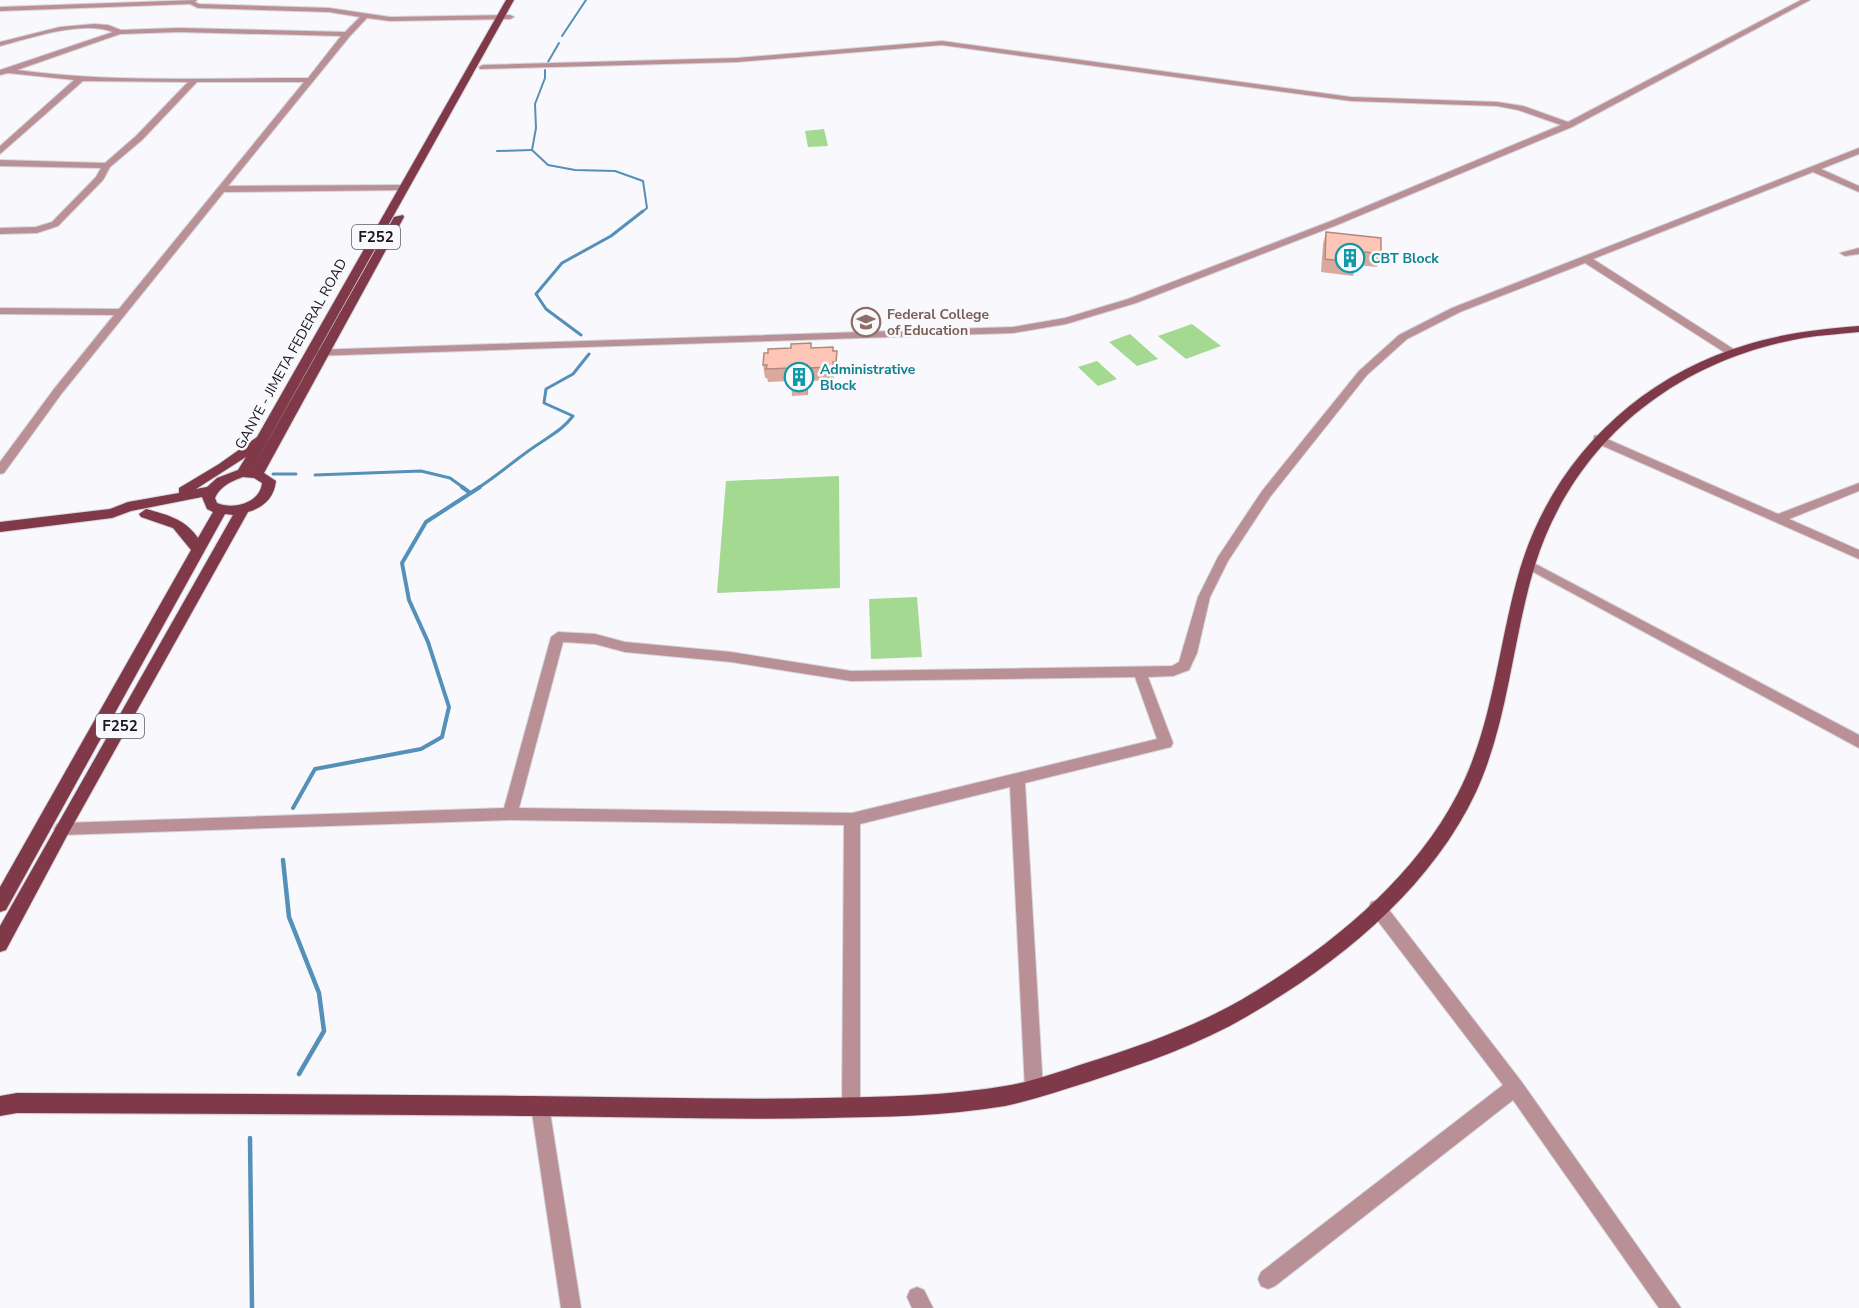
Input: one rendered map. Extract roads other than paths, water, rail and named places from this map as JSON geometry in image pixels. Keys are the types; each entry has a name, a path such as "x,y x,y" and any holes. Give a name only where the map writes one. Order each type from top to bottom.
{"main road":[{"name":"GANYE - JIMETA FEDERAL ROAD","path":"250,474 324,353 483,67 510,0"},
{"name":"GANYE - JIMETA FEDERAL ROAD","path":"250,474 263,437 310,353 505,17 520,0"},
{"path":"6,1102 746,1110 905,1107 966,1101 1034,1089 1150,1052 1217,1023 1311,966 1377,907 1428,855 1466,795 1478,766 1500,689 1528,564 1550,506 1575,467 1598,440 1624,415 1660,390 1731,351 1806,333 1859,329"},
{"path":"158,502 196,486 263,437"},
{"path":"0,527 112,513 128,507 158,502 214,501 243,509 262,499 269,490 266,478 250,474 222,481 214,501"},
{"path":"112,513 126,518 214,501"},
{"name":"F252","path":"0,904 199,551 214,501"},
{"name":"F252","path":"0,944 62,829 243,509"},
{"path":"146,514 177,522 186,529 199,551"}],"street":[{"path":"12,9 20,0"},
{"path":"310,353 869,336 1013,330 1055,323 1097,313 1200,275 1334,223 1569,125 1806,0"},
{"path":"0,9 192,1 198,6 247,3 367,14 390,19 505,17"},
{"path":"0,470 12,451 122,312 347,34 367,14"},
{"path":"0,44 62,29 110,27 119,32"},
{"path":"3,72 119,32 178,30 347,34"},
{"path":"483,67 737,60 942,43 1341,98 1497,104 1520,108 1569,125"},
{"path":"3,72 80,79 310,80"},
{"path":"0,151 80,79"},
{"path":"0,231 37,230 55,224 100,178 107,166 139,138 194,81"},
{"path":"510,814 558,637 595,639 625,647 731,657 851,676 1173,671 1184,666 1190,653 1204,597 1222,560 1266,494 1363,373 1403,337 1456,310 1859,151"},
{"path":"0,163 107,166"},
{"path":"1813,169 1859,189"},
{"path":"223,189 404,188"},
{"path":"1845,253 1859,251"},
{"path":"1586,259 1731,351"},
{"path":"0,311 122,312"},
{"path":"1598,440 1859,555"},
{"path":"1780,519 1859,487"},
{"path":"1528,564 1859,742"},
{"path":"62,829 510,814 852,819 1166,743 1139,670"},
{"path":"1017,779 1034,1089"},
{"path":"851,1108 852,819"},
{"path":"1377,907 1515,1087 1671,1308"},
{"path":"1268,1279 1515,1087"},
{"path":"540,1106 571,1308"}],"waterway":[{"path":"562,36 586,0"},
{"path":"548,62 559,43"},
{"path":"532,150 536,128 535,104 545,78 545,70"},
{"path":"497,151 532,150"},
{"path":"532,150 548,165 575,170 615,171 643,181 647,208 641,213"},
{"path":"581,335 546,309 536,294 562,263 611,236 643,211"},
{"path":"478,488 558,431 573,416 544,403 546,389 573,374 589,354"},
{"path":"315,475 421,471 450,478 464,488"},
{"path":"273,474 296,474"},
{"path":"462,487 469,492"},
{"path":"293,808 315,769 421,749 442,737 449,707 428,642 409,600 402,563 426,522 480,487"},
{"path":"283,860 289,917 319,993 324,1031 299,1074"},
{"path":"250,1138 252,1308"}],"place":[{"name":"CBT Block","path":"1350,258"},
{"name":"Federal College of Education","path":"866,322"},
{"name":"Administrative Block","path":"799,377"}]}
